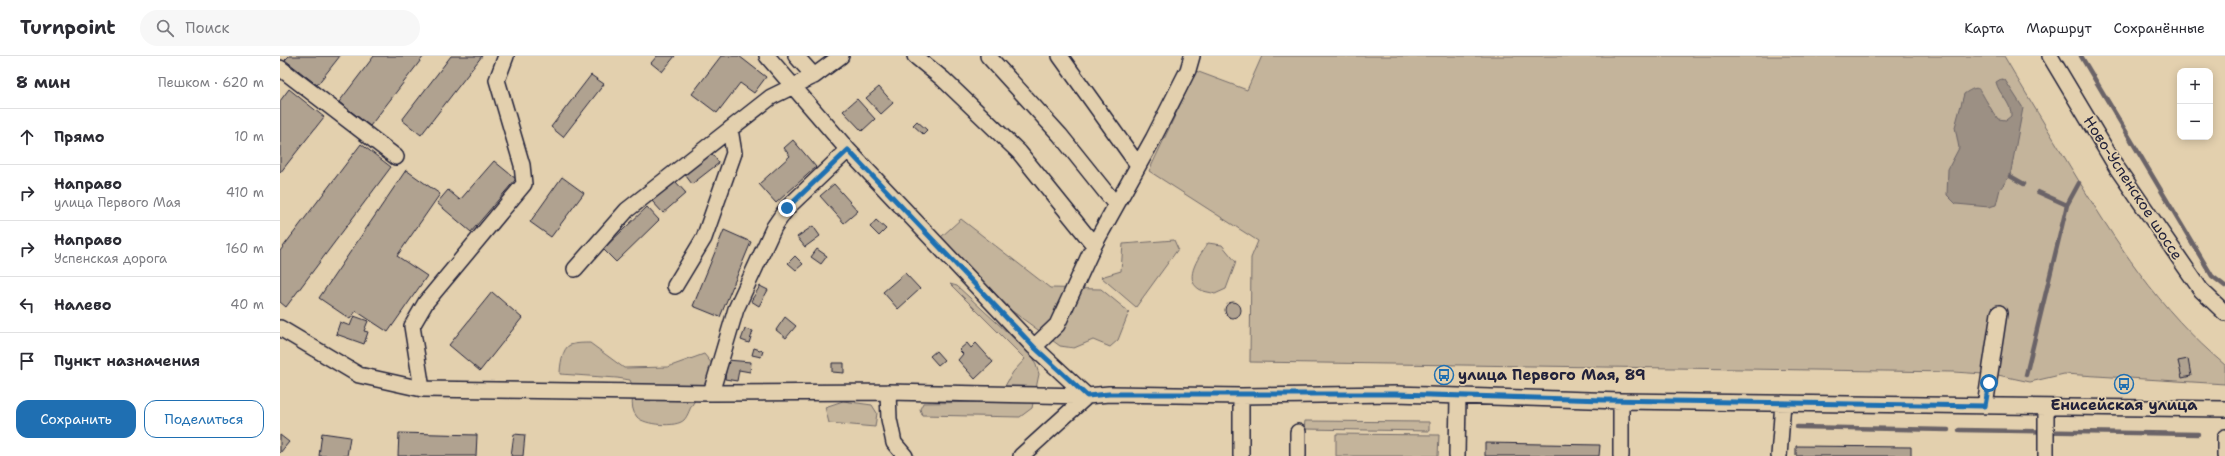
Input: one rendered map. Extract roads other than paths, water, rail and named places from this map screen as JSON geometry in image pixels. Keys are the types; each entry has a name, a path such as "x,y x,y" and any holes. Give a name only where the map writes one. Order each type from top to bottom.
{"street":[{"path":"422,389 412,326 426,302 524,184 522,165 497,80 506,56"},
{"path":"767,56 848,150 1034,347 1087,396"},
{"path":"796,56 814,76"},
{"path":"575,269 627,210 771,97 814,76 841,56"},
{"path":"915,56 943,79 1019,152 1094,245"},
{"path":"988,56 1060,136 1116,205"},
{"path":"1060,56 1138,165"},
{"path":"1034,347 1057,325 1094,245 1188,70 1192,56"},
{"name":"Ново-Успенское шоссе","path":"2050,56 2117,168 2201,290 2225,313"},
{"path":"280,68 396,157"},
{"path":"675,286 704,238 734,153 730,128"},
{"path":"711,393 736,309 774,228 787,208 848,150"},
{"path":"1985,406 1999,313"},
{"path":"280,329 359,375 422,389 711,393 888,392 1087,396 1109,394 1241,396 1396,394 1621,401 2225,409"},
{"path":"888,392 894,443 905,456"},
{"path":"1029,453 1087,396"},
{"path":"1241,396 1241,456"},
{"path":"1457,456 1458,396"},
{"path":"1621,401 1621,456"},
{"path":"1780,456 1783,403"},
{"path":"2046,407 2046,456"},
{"path":"1298,432 1298,456"},
{"path":"2225,436 2225,456"}],"waterway":[{"path":"2081,56 2212,276 2225,286"},
{"path":"2010,176 2024,184"},
{"path":"2067,205 2079,183"},
{"path":"2026,375 2067,205 2038,192"},
{"path":"1797,427 1948,430"},
{"path":"1959,430 2198,434"}],"place":[{"name":"улица Первого Мая, 89","path":"1444,375"},
{"name":"Енисейская улица","path":"2124,384"}]}
